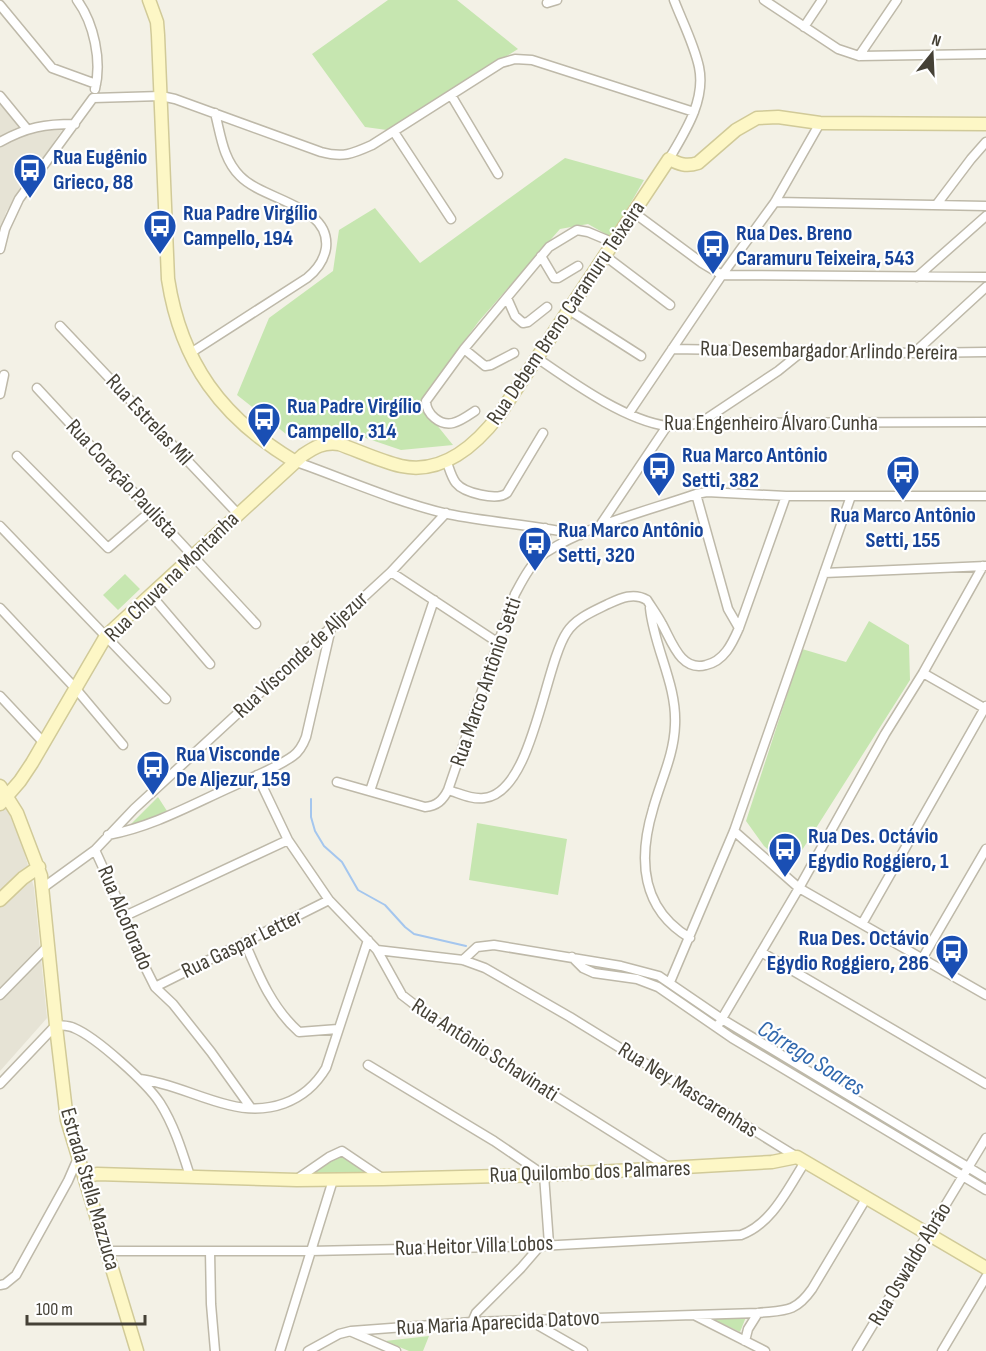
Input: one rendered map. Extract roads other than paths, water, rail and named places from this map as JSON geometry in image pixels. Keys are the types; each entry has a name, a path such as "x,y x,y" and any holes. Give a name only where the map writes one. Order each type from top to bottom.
{"street":[{"path":"0,249 5,229 19,199 93,98 96,84 96,51 92,26 78,0"},
{"path":"149,0 157,22 168,279 171,301 181,337 189,354 202,376 231,412 259,438 294,461 423,507 446,513 580,535"},
{"path":"155,16 162,0"},
{"path":"547,3 557,0"},
{"name":"Rua Debem Breno Caramuru Teixeira","path":"294,461 313,448 329,443 339,444 400,466 425,467 462,452 483,436 500,415 612,242 669,159 694,112 699,90 699,66 674,0"},
{"path":"764,0 843,52 859,56 986,54"},
{"path":"804,27 822,0"},
{"path":"859,56 897,0"},
{"path":"0,5 52,68 96,84"},
{"path":"93,98 160,96 175,99 321,152 338,156 353,154 394,132 501,63 515,59 532,60 694,112"},
{"path":"451,95 498,174"},
{"path":"0,96 27,129"},
{"path":"189,354 307,278 319,266 325,255 326,246 326,237 319,220 255,187 237,172 225,154 215,113"},
{"path":"669,159 682,165 698,163 736,130 757,118 778,117 803,120 818,126 986,131"},
{"path":"0,142 27,129 46,124 75,124"},
{"path":"818,126 986,124"},
{"path":"629,413 722,275 775,202 818,126"},
{"path":"394,132 451,219"},
{"path":"937,204 986,142"},
{"path":"775,202 986,206"},
{"path":"633,212 722,275 986,277"},
{"path":"917,277 986,216"},
{"path":"475,411 456,423 445,423 435,419 429,413 426,405 431,392 464,349 549,247 578,230 612,242"},
{"path":"604,255 670,304"},
{"path":"541,256 554,278 578,266"},
{"path":"914,353 986,287"},
{"path":"507,298 515,316 520,321 528,322 547,307"},
{"path":"496,310 515,316"},
{"path":"569,310 641,356"},
{"name":"Rua Estrelas Mil","path":"60,326 238,514"},
{"path":"464,349 485,366 514,353"},
{"name":"Rua Desembargador Arlindo Pereira","path":"672,349 986,352"},
{"path":"699,423 778,371 804,350"},
{"name":"Rua Engenheiro Álvaro Cunha","path":"537,358 602,401 667,426 680,427 699,423 986,422"},
{"path":"0,394 4,375"},
{"name":"Rua Coração Paulista","path":"37,388 256,624"},
{"path":"599,527 667,426"},
{"path":"446,460 455,483 493,497 503,496 543,432"},
{"path":"18,456 108,548 152,510"},
{"name":"Rua Chuva na Montanha","path":"2,795 20,781 106,636 294,461"},
{"name":"Rua Marco Antônio Setti","path":"337,782 425,807 439,802 448,790 515,594 523,579 543,554 580,535 696,494 718,492 786,496 986,496"},
{"path":"696,494 728,609 739,628"},
{"path":"448,790 486,798 506,786 518,768 530,742 553,666 567,632 576,622 617,600 634,596 647,601 680,657 690,665 704,666 720,659 729,648 739,628 786,496"},
{"path":"670,982 734,831 850,496"},
{"name":"Rua Visconde de Aljezur","path":"44,887 95,850 134,809 391,572 446,513"},
{"path":"0,526 166,699"},
{"path":"543,554 546,540 545,528"},
{"path":"824,573 985,566"},
{"path":"720,1023 885,734 985,566"},
{"path":"391,572 497,642"},
{"path":"151,595 210,664"},
{"path":"370,791 434,600"},
{"path":"647,601 674,703 676,723 668,768 652,809 646,843 646,874 652,897 662,915 675,930 690,938"},
{"path":"0,608 76,689 123,745"},
{"path":"108,836 152,823 257,775 286,761 302,747 331,627"},
{"path":"862,924 985,708 923,673"},
{"path":"0,696 44,742"},
{"name":"Rua Antônio Schavinati","path":"257,775 288,840 329,900 377,950 402,995 437,1022 671,1169"},
{"name":"Estrada Stella Mazzuca","path":"2,795 17,813 39,867 44,887 48,946 67,1120 137,1351"},
{"path":"734,831 799,888 986,994"},
{"path":"125,916 288,840"},
{"path":"922,959 986,849"},
{"name":"Rua Alcoforado","path":"95,850 125,916 139,955 155,987 211,1052 251,1108"},
{"path":"0,900 22,878 39,867"},
{"name":"Rua Gaspar Letter","path":"155,987 329,900"},
{"path":"140,1079 188,1090 226,1105 251,1108 288,1103 307,1093 318,1082 326,1068 368,940"},
{"path":"245,943 270,998 290,1024 299,1032 338,1029"},
{"path":"463,960 472,951 488,944 652,973 670,982 720,1023"},
{"path":"0,995 48,946"},
{"name":"Rua Ney Mascarenhas","path":"377,950 463,960 485,968 986,1268"},
{"path":"762,952 986,1084"},
{"path":"571,957 594,973 637,979 658,987 966,1173 986,1190"},
{"path":"0,1084 56,1025 70,1026 79,1030 140,1079 161,1104 179,1143 190,1176"},
{"path":"368,1065 494,1141 544,1175 544,1245 476,1312 472,1322"},
{"name":"Rua Oswaldo Abrão","path":"857,1351 986,1138"},
{"path":"297,1180 329,1157 342,1152 383,1179"},
{"path":"0,1285 5,1284 16,1275 68,1182 78,1158"},
{"name":"Rua Quilombo dos Palmares","path":"85,1177 98,1174 333,1180 544,1175 671,1169 801,1159"},
{"name":"Rua Heitor Villa Lobos","path":"108,1251 310,1251 544,1245 741,1235 752,1231 768,1218 801,1159"},
{"path":"966,1173 986,1178"},
{"path":"68,1182 85,1177"},
{"path":"280,1351 333,1180"},
{"name":"Rua Maria Aparecida Datovo","path":"308,1351 339,1334 351,1331 472,1322 792,1310 807,1296 867,1197"},
{"path":"210,1251 215,1351"},
{"path":"942,1351 986,1277"},
{"path":"746,1341 748,1329 758,1313"},
{"path":"694,1315 765,1351"},
{"path":"529,1320 583,1351"},
{"path":"351,1331 396,1351"}],"waterway":[{"name":"Córrego Soares","path":"311,799 311,817 315,831 324,846 342,862 358,890 385,905 414,934 466,946"},
{"name":"Córrego Soares","path":"614,971 647,977 657,982"},
{"name":"Córrego Soares","path":"682,998 717,1021"},
{"name":"Córrego Soares","path":"722,1024 919,1145"}],"place":[{"name":"Rua Eugênio Grieco, 88","path":"30,199"},
{"name":"Rua Padre Virgílio Campello, 194","path":"160,255"},
{"name":"Rua Des. Breno Caramuru Teixeira, 543","path":"713,275"},
{"name":"Rua Padre Virgílio Campello, 314","path":"264,448"},
{"name":"Rua Marco Antônio Setti, 382","path":"659,497"},
{"name":"Rua Marco Antônio Setti, 155","path":"903,501"},
{"name":"Rua Marco Antônio Setti, 320","path":"535,572"},
{"name":"Rua Visconde De Aljezur, 159","path":"153,796"},
{"name":"Rua Des. Octávio Egydio Roggiero, 1","path":"785,878"},
{"name":"Rua Des. Octávio Egydio Roggiero, 286","path":"952,980"}]}
